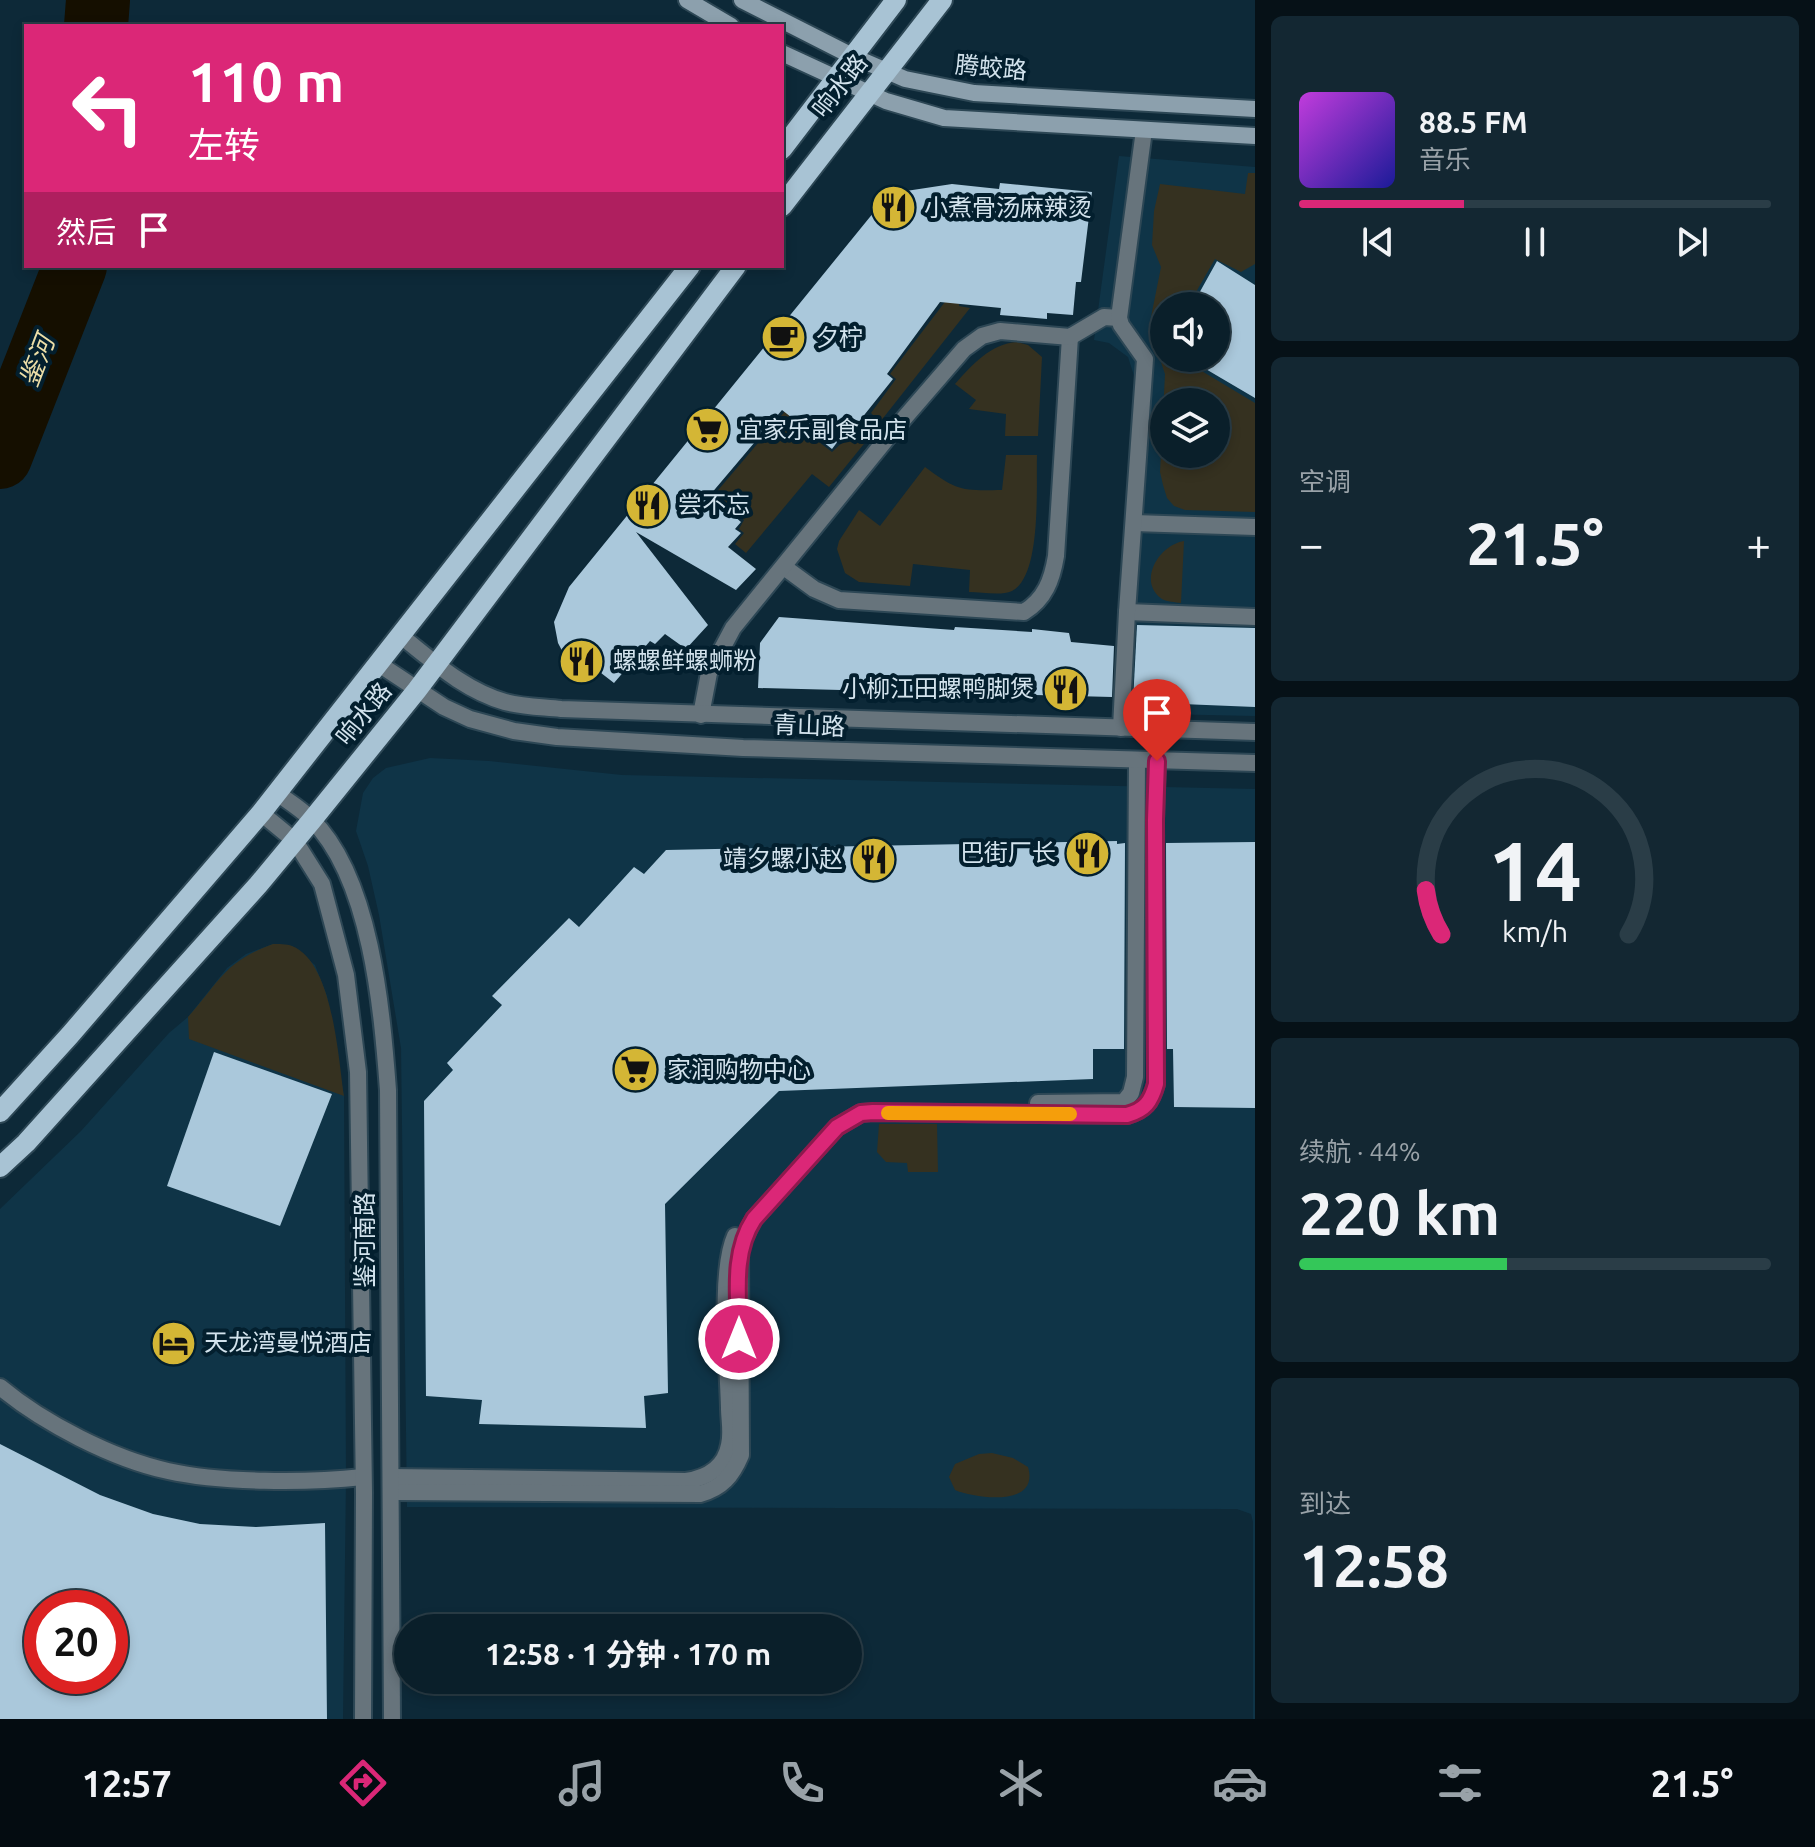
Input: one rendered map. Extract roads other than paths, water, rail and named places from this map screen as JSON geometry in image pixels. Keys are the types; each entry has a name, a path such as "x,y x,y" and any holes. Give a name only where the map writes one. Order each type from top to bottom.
{"main road":[{"path":"687,0 728,24"},
{"name":"腾蛟路","path":"742,0 852,56 920,83 974,93 1255,109"},
{"name":"响水路","path":"784,146 896,0"},
{"name":"响水路","path":"784,203 942,0"},
{"path":"784,54 867,93 944,118 1255,136"},
{"name":"响水路","path":"0,1112 261,813 688,268"},
{"name":"响水路","path":"0,1167 26,1143 195,957 295,841 417,690 734,268"}],"street":[{"path":"1121,728 1145,359 1119,318 1144,130"},
{"path":"701,715 709,673 733,628 888,437 964,349 982,336 1000,331 1070,337 1104,317 1119,318"},
{"path":"784,567 814,589 848,602 1024,612 1035,605 1049,585 1056,556 1070,337"},
{"path":"1134,523 1255,527"},
{"path":"1127,612 1255,617"},
{"name":"青山路","path":"401,636 474,690 508,703 561,709 1255,732"},
{"name":"青山路","path":"379,664 444,707 470,719 514,731 557,737 743,748 1255,763"},
{"path":"391,1485 701,1479 714,1471 729,1445 729,1248 744,1216 833,1117 858,1104 1124,1102 1131,1093 1135,1077 1137,761"},
{"path":"391,1485 700,1494 716,1489 735,1470 741,1455 740,1246 754,1219 837,1127 861,1113 873,1112 1127,1115 1141,1111 1152,1100 1156,1084 1157,761"},
{"name":"鉴河南路","path":"277,793 312,820 349,875 358,900 382,1018 388,1090 392,1719"},
{"name":"鉴河南路","path":"261,813 295,841 322,884 346,975 358,1072 363,1719"},
{"path":"0,1387 48,1422 94,1444 165,1471 206,1477 301,1480 363,1477"}],"waterway":[{"name":"鉴河","path":"96,24 98,0"},
{"name":"鉴河","path":"0,457 74,268"}],"place":[{"name":"小煮骨汤麻辣烫","path":"893,208"},
{"name":"夕柠","path":"784,338"},
{"name":"宜家乐副食品店","path":"708,430"},
{"name":"尝不忘","path":"647,505"},
{"name":"螺螺鲜螺蛳粉","path":"582,661"},
{"name":"小柳江田螺鸭脚煲","path":"1065,689"},
{"name":"巴街厂长","path":"1087,853"},
{"name":"靖夕螺小赵","path":"874,859"},
{"name":"家润购物中心","path":"636,1070"},
{"name":"天龙湾曼悦酒店","path":"173,1343"}]}
